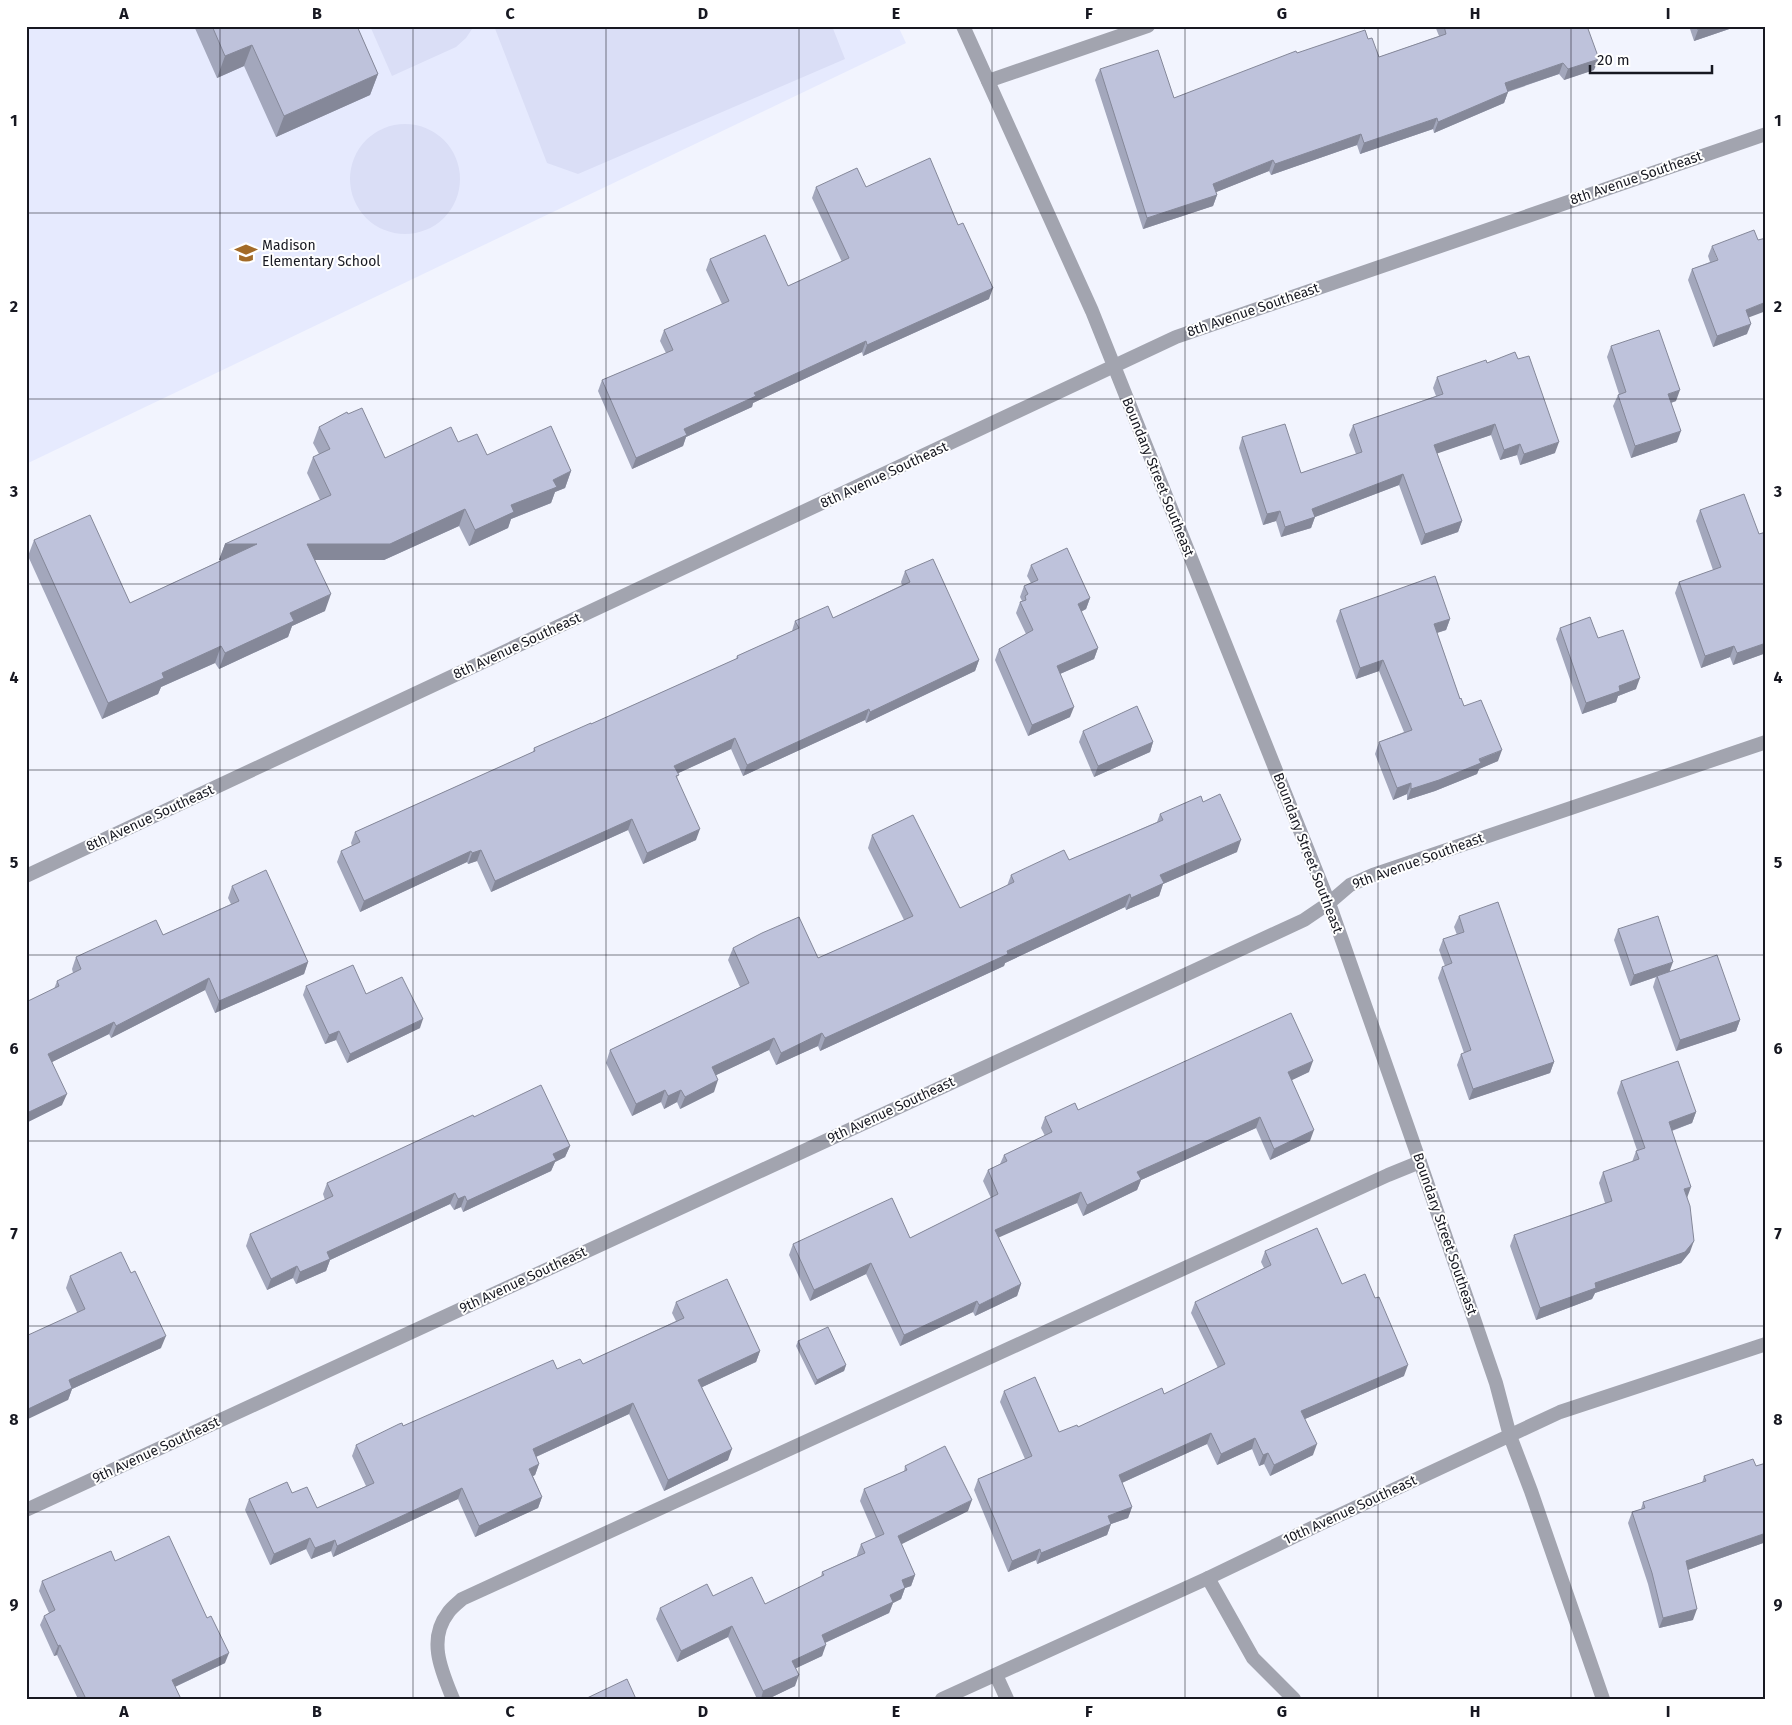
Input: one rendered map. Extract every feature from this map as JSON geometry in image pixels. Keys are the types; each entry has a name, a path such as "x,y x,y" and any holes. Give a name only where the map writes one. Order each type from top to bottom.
{"street":[{"name":"Boundary Street Southeast","path":"963,26 1092,310 1329,903 1496,1384 1510,1436 1603,1699"},
{"path":"988,81 1148,26"},
{"name":"8th Avenue Southeast","path":"26,876 1176,337 1766,134"},
{"name":"9th Avenue Southeast","path":"26,1510 1304,920 1329,903 1350,885 1373,875 1766,742"},
{"path":"453,1699 440,1668 437,1648 439,1630 448,1612 462,1599 1420,1162"},
{"name":"10th Avenue Southeast","path":"942,1699 1208,1578 1560,1412 1766,1344"},
{"path":"1208,1578 1253,1658 1294,1699"},
{"path":"996,1675 1007,1699"}],"shaded area":[{"name":"Madison Elementary School","path":"26,26 898,26 906,43 26,464"},
{"path":"370,26 474,26 466,38 456,47 392,76"},
{"path":"494,26 832,26 845,59 578,174 547,163"},
{"path":"405,124 426,128 444,140 456,158 460,179 456,200 444,218 426,230 405,234 384,230 366,218 354,200 350,179 354,158 366,140 384,128"}],"building":[{"path":"212,26 357,26 378,74 284,116 252,45 225,56"},
{"path":"1444,26 1587,26 1599,59 1568,69 1563,63 1505,83 1508,92 1438,122 1437,118 1364,143 1361,134 1275,164 1273,160 1213,184 1217,195 1147,218 1100,69 1158,50 1174,98 1296,51 1297,53 1365,30 1368,39 1372,38 1379,57 1446,34"},
{"path":"1697,26 1708,26 1698,30"},
{"path":"930,158 958,225 963,223 993,288 867,345 866,341 754,393 756,396 684,429 687,435 636,458 602,380 673,350 664,330 729,301 710,259 765,235 788,286 849,258 816,187 857,168 866,187"},
{"path":"1754,230 1758,240 1766,238 1766,302 1746,310 1751,324 1717,336 1692,269 1718,260 1712,246"},
{"path":"1659,330 1680,390 1668,394 1681,431 1635,446 1618,395 1626,392 1611,346"},
{"path":"1515,352 1518,359 1529,356 1559,442 1524,454 1520,444 1504,450 1495,424 1434,445 1462,521 1425,534 1403,474 1312,509 1315,517 1285,527 1280,511 1267,514 1242,437 1285,424 1301,473 1362,452 1353,425 1443,394 1437,377 1486,360 1487,363"},
{"path":"362,408 385,458 451,427 458,442 477,434 487,455 551,426 571,471 553,480 557,487 511,505 514,512 475,530 465,509 390,544 307,544 331,594 290,613 294,621 225,653 221,646 162,673 164,678 108,703 34,540 90,515 130,603 257,544 225,544 331,495 313,457 330,449 319,427 347,412 348,414"},
{"path":"1744,494 1759,534 1766,532 1766,643 1737,653 1734,646 1705,656 1679,582 1721,567 1700,510"},
{"path":"1067,548 1090,598 1078,604 1098,648 1057,666 1074,707 1032,725 999,649 1033,630 1020,602 1026,600 1025,596 1028,594 1024,586 1038,580 1031,565"},
{"path":"933,559 979,660 870,712 869,709 747,765 735,738 674,766 679,775 676,776 700,829 647,853 632,819 495,881 481,850 472,853 471,851 364,901 341,851 360,842 355,832 535,751 534,748 738,658 737,656 799,628 795,621 828,606 833,618 910,582 905,571"},
{"path":"1435,576 1450,619 1434,624 1460,699 1464,706 1481,700 1502,750 1479,759 1481,763 1439,780 1411,789 1411,783 1397,788 1379,742 1412,730 1383,660 1360,668 1340,610"},
{"path":"1590,617 1598,638 1623,630 1640,678 1619,686 1620,691 1586,703 1560,628"},
{"path":"1137,706 1153,742 1098,766 1083,731"},
{"path":"1220,794 1241,840 1160,875 1164,883 1131,898 1130,894 1007,951 1008,954 825,1038 822,1033 781,1053 774,1038 712,1067 718,1080 685,1097 681,1090 668,1096 665,1090 636,1104 610,1050 749,983 733,948 762,933 799,917 818,958 913,916 872,835 913,815 960,908 1014,882 1011,875 1064,850 1069,860 1163,820 1160,814 1201,796 1203,802"},
{"path":"266,870 308,962 219,1001 209,978 116,1026 114,1022 48,1054 67,1094 29,1112 26,1106 26,1002 59,986 57,981 81,969 76,957 156,920 163,935 239,901 232,886"},
{"path":"1498,902 1554,1062 1473,1089 1461,1054 1471,1050 1442,967 1452,963 1443,939 1464,932 1459,916"},
{"path":"1658,916 1673,962 1634,975 1618,929"},
{"path":"1717,955 1740,1020 1680,1040 1657,976"},
{"path":"353,965 366,994 402,977 423,1019 350,1054 339,1031 329,1035 306,986"},
{"path":"1291,1013 1313,1061 1288,1072 1314,1130 1274,1149 1260,1117 1137,1172 1141,1179 1087,1205 1081,1192 995,1230 1021,1284 979,1305 977,1301 904,1335 871,1263 814,1290 793,1244 892,1198 910,1238 998,1194 988,1170 1007,1161 1004,1155 1052,1132 1045,1117 1075,1103 1078,1110"},
{"path":"1678,1061 1696,1112 1669,1122 1691,1187 1684,1189 1690,1206 1694,1241 1685,1252 1595,1283 1596,1288 1540,1308 1514,1235 1612,1201 1603,1172 1639,1159 1636,1151 1645,1148 1621,1081"},
{"path":"541,1085 570,1146 553,1154 556,1160 467,1201 465,1196 458,1199 455,1193 327,1252 330,1259 300,1272 297,1266 271,1279 250,1234 333,1196 327,1183"},
{"path":"1317,1228 1342,1284 1365,1274 1375,1298 1379,1297 1408,1365 1301,1411 1317,1444 1274,1465 1268,1453 1263,1455 1255,1438 1221,1454 1211,1433 1119,1475 1132,1507 1108,1516 1111,1524 1041,1553 1040,1549 1012,1561 978,1479 1032,1456 1004,1391 1035,1377 1059,1432 1077,1425 1078,1427 1162,1388 1164,1394 1225,1364 1195,1302 1271,1265 1265,1251"},
{"path":"121,1252 131,1273 135,1271 166,1336 69,1380 72,1388 26,1410 26,1336 85,1309 70,1276"},
{"path":"727,1279 760,1351 698,1380 732,1449 668,1480 633,1403 533,1449 539,1464 529,1469 542,1497 479,1526 462,1488 337,1546 335,1540 315,1548 310,1538 274,1554 249,1499 287,1482 292,1493 307,1487 317,1508 374,1483 356,1445 399,1424 402,1423 403,1426 553,1360 557,1369 580,1359 583,1364 684,1318 676,1302"},
{"path":"828,1327 846,1365 817,1380 798,1341"},
{"path":"945,1446 972,1500 898,1536 915,1575 902,1580 905,1588 890,1595 893,1602 822,1635 826,1645 792,1661 799,1675 763,1691 732,1626 681,1651 660,1608 707,1584 713,1596 752,1577 765,1604 824,1575 822,1572 865,1553 861,1544 884,1534 864,1489 907,1470 905,1466"},
{"path":"1753,1459 1756,1466 1766,1463 1766,1533 1686,1561 1697,1609 1663,1618 1652,1573 1632,1512 1645,1508 1643,1502 1706,1481 1704,1476"},
{"path":"169,1536 207,1618 211,1616 229,1653 172,1680 181,1699 86,1699 44,1616 55,1610 42,1581 111,1551 115,1561"},
{"path":"627,1679 636,1699 585,1699"}],"place":[{"name":"Madison Elementary School","path":"246,253"}]}
